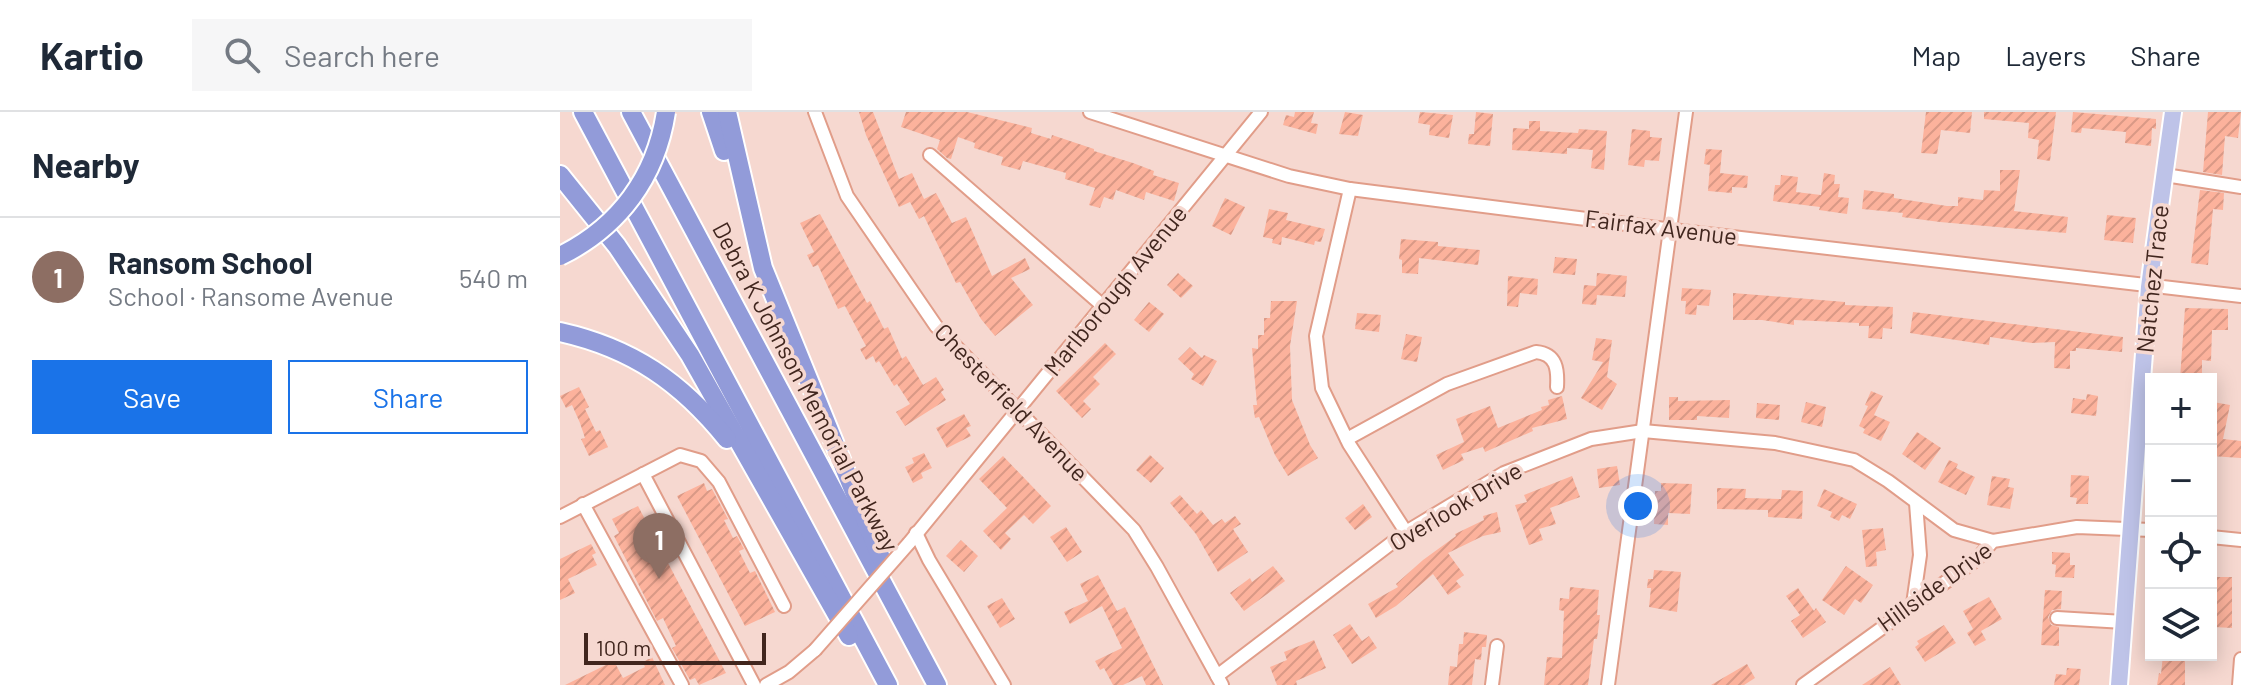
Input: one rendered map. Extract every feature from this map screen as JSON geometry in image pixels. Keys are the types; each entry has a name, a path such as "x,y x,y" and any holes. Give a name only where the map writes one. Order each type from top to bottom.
{"highway":[{"path":"583,112 888,685"},
{"name":"Debra K Johnson Memorial Parkway","path":"631,112 937,685"},
{"path":"560,256 594,236 629,202 649,172 658,150 666,112"},
{"path":"711,112 792,340 920,652"},
{"path":"727,112 755,240"},
{"path":"560,175 617,246 690,355 877,685"},
{"path":"560,332 586,338 642,360 704,410 758,479"}],"main road":[{"name":"Natchez Trace","path":"2119,685 2149,287 2173,112"}],"street":[{"name":"Chesterfield Avenue","path":"815,112 847,196 936,326 1134,530 1220,681"},
{"name":"Fairfax Avenue","path":"1090,112 1289,176 1350,189 2241,296"},
{"name":"Marlborough Avenue","path":"766,685 789,672 815,650 912,538 1261,112"},
{"path":"1608,685 1686,112"},
{"path":"930,155 1103,306"},
{"path":"2165,175 2241,187"},
{"path":"1350,189 1316,336 1322,388 1347,439 1406,532"},
{"path":"1347,439 1447,384 1536,352 1553,359 1558,373 1557,387"},
{"name":"Overlook Drive","path":"1220,681 1406,532 1504,473 1591,439 1643,431 1775,443 1854,460 1954,530 1993,541"},
{"path":"560,517 680,455 701,461 719,482 784,606"},
{"path":"643,474 754,685"},
{"path":"1913,604 1920,555 1916,503"},
{"path":"583,504 682,685"},
{"name":"Hillside Drive","path":"1803,685 1976,560 1993,541 2077,527 2145,529"},
{"path":"912,538 1004,685"},
{"path":"2217,538 2241,540"},
{"path":"2057,618 2124,622"},
{"path":"1492,685 1497,646"},
{"path":"2239,685 2241,659"}],"building":[{"path":"859,112 873,112 899,179 912,173 924,199 936,193 952,223 966,217 992,276 1025,258 1030,269 1011,278 1033,305 995,336 981,319 960,282 956,283 924,216 919,219 910,202 899,207 866,135"},
{"path":"906,112 967,112 1032,128 1031,133 1051,139 1052,135 1094,149 1179,183 1174,201 1146,192 1144,200 1116,190 1113,200 1104,197 1100,208 1089,205 1095,188 1065,179 1066,173 1023,161 1020,170 1001,165 1003,157 974,148 975,143 958,137 951,159 947,158 937,149 940,140 901,127"},
{"path":"1295,112 1314,112 1311,123 1318,124 1316,134 1283,125 1286,115 1294,117"},
{"path":"1345,112 1363,115 1358,136 1339,134"},
{"path":"1420,112 1453,115 1449,138 1429,135 1430,125 1418,123"},
{"path":"1476,112 1493,114 1490,146 1468,144 1469,134 1474,134"},
{"path":"1926,112 1972,112 1970,133 1941,130 1937,154 1921,153"},
{"path":"1984,112 2056,112 2050,161 2037,159 2039,140 2028,138 2029,123 1984,119"},
{"path":"2073,112 2156,119 2151,146 2125,143 2126,132 2082,128 2081,133 2071,132"},
{"path":"2208,112 2241,112 2238,138 2225,136 2222,175 2203,172"},
{"path":"1529,121 1540,121 1540,131 1607,131 1604,170 1591,168 1593,150 1567,148 1567,154 1512,150 1513,128 1529,129"},
{"path":"1632,129 1650,131 1650,137 1662,138 1659,161 1645,160 1644,167 1628,165"},
{"path":"1706,149 1722,150 1720,173 1748,176 1747,188 1732,187 1732,193 1708,191 1710,165 1704,164"},
{"path":"2000,170 2020,170 2014,211 2068,217 2066,233 1940,222 1902,217 1903,213 1862,209 1864,190 1947,206 1958,206 1958,197 1983,200 1984,190 2000,191"},
{"path":"1824,173 1835,175 1834,184 1840,184 1838,197 1849,198 1847,214 1773,201 1775,185 1780,185 1781,175 1798,177 1796,192 1821,195"},
{"path":"2200,190 2224,193 2223,210 2213,209 2208,265 2191,263"},
{"path":"1225,198 1245,207 1231,235 1212,226"},
{"path":"1269,209 1288,213 1286,220 1325,229 1321,242 1315,241 1314,245 1282,237 1281,245 1272,243 1273,239 1263,237"},
{"path":"820,214 867,303 870,301 884,329 888,327 902,359 906,356 923,385 936,377 944,390 941,392 946,400 905,426 896,412 910,404 897,384 894,386 879,361 876,363 873,356 866,360 860,349 866,346 845,306 838,309 818,265 813,267 807,255 814,252 800,223"},
{"path":"2107,215 2136,218 2133,243 2104,240"},
{"path":"1401,239 1480,250 1478,265 1419,258 1418,274 1402,273 1402,260 1399,259"},
{"path":"1555,257 1577,259 1575,275 1553,273"},
{"path":"1178,273 1193,286 1181,298 1167,285"},
{"path":"1597,273 1627,276 1625,297 1597,295 1596,305 1582,304 1584,285 1596,286"},
{"path":"1508,276 1538,279 1537,295 1520,293 1518,307 1507,306"},
{"path":"1682,288 1711,290 1709,306 1697,305 1696,315 1685,314 1686,301 1681,301"},
{"path":"1733,293 1893,307 1892,329 1883,328 1882,339 1868,338 1869,326 1859,326 1859,323 1794,320 1794,325 1733,320"},
{"path":"1271,301 1297,301 1290,346 1292,400 1318,458 1288,476 1275,455 1259,417 1255,418 1253,405 1257,405 1252,348 1258,349 1258,335 1264,335 1264,318 1270,318"},
{"path":"1149,302 1164,314 1149,332 1134,320"},
{"path":"2185,308 2228,309 2228,330 2212,330 2211,361 2202,360 2202,373 2180,373"},
{"path":"1913,312 2123,337 2122,352 2076,348 2076,351 2070,351 2070,369 2054,368 2055,342 2032,343 1990,337 1989,345 1910,333"},
{"path":"1357,313 1381,315 1379,332 1355,329"},
{"path":"1406,334 1422,337 1417,362 1401,359"},
{"path":"1596,338 1612,340 1607,377 1617,384 1602,410 1581,398 1603,362 1592,360"},
{"path":"1105,343 1116,354 1093,377 1100,384 1083,401 1091,409 1082,418 1056,391"},
{"path":"1190,347 1202,358 1204,355 1217,361 1203,386 1191,379 1194,374 1178,359"},
{"path":"579,387 596,432 600,430 608,447 589,456 572,405 566,408 560,396"},
{"path":"1871,391 1883,396 1874,415 1890,422 1881,441 1863,433 1865,429 1859,426"},
{"path":"2087,394 2098,396 2096,416 2071,413 2073,398 2086,400"},
{"path":"1562,396 1567,419 1532,428 1533,431 1485,452 1483,447 1461,454 1464,460 1443,470 1436,455 1464,442 1456,419 1490,406 1498,428 1542,410 1541,407 1549,405 1548,400"},
{"path":"1669,397 1678,397 1678,401 1730,400 1729,418 1697,416 1697,420 1669,420"},
{"path":"1806,402 1826,407 1822,427 1801,422"},
{"path":"1757,403 1780,405 1779,420 1756,418"},
{"path":"2217,403 2230,405 2223,439 2241,441 2241,458 2217,456"},
{"path":"964,414 971,426 966,428 971,436 947,448 936,428"},
{"path":"1917,432 1941,448 1925,470 1902,454"},
{"path":"924,453 932,468 921,473 923,478 913,483 905,467 914,463 912,458"},
{"path":"1150,455 1164,468 1151,483 1136,470"},
{"path":"1003,456 1051,506 1033,524 1024,515 1005,533 1011,539 1001,550 983,531 1007,508 979,479"},
{"path":"1949,460 1958,464 1956,468 1975,477 1966,495 1938,482"},
{"path":"1617,466 1620,485 1599,488 1597,469"},
{"path":"2071,475 2089,476 2088,504 2076,504 2077,498 2070,497"},
{"path":"1572,476 1580,497 1550,508 1556,524 1539,529 1543,540 1529,545 1515,505 1527,502 1524,495"},
{"path":"1992,476 2010,479 2008,487 2014,488 2010,509 1987,505"},
{"path":"704,483 707,491 712,489 728,519 724,520 733,538 737,536 744,549 739,551 750,573 755,571 775,612 745,626 677,496"},
{"path":"1661,483 1692,484 1690,514 1668,513 1668,525 1654,524 1655,491 1661,491"},
{"path":"1717,488 1746,489 1745,498 1781,499 1782,490 1803,491 1802,519 1768,517 1768,510 1717,509"},
{"path":"1824,489 1857,504 1850,519 1842,515 1839,521 1830,517 1832,512 1817,506"},
{"path":"1180,495 1197,514 1201,510 1213,525 1222,519 1225,523 1235,516 1241,524 1233,529 1248,552 1218,572 1196,534 1170,503"},
{"path":"1363,504 1372,517 1355,530 1345,518"},
{"path":"638,506 726,673 699,685 695,678 690,680 672,648 676,646 663,618 657,621 614,536 619,533 612,519"},
{"path":"1497,512 1501,532 1483,536 1448,553 1464,575 1456,581 1461,587 1448,595 1433,574 1396,606 1376,618 1368,604 1398,587 1396,584 1455,534 1484,520 1483,516"},
{"path":"1066,527 1082,552 1067,562 1050,537"},
{"path":"1883,528 1886,550 1876,552 1877,566 1866,567 1862,530"},
{"path":"961,540 978,556 964,572 946,556"},
{"path":"591,544 597,565 568,579 575,593 560,600 560,559"},
{"path":"2052,552 2070,553 2070,565 2075,565 2074,578 2055,577 2056,565 2052,564"},
{"path":"1273,566 1285,581 1244,611 1230,593"},
{"path":"1846,566 1873,585 1861,603 1855,599 1844,615 1822,600"},
{"path":"1654,570 1681,572 1677,612 1649,607 1651,588 1647,588 1648,579 1653,579"},
{"path":"1098,575 1117,611 1125,607 1163,685 1146,685 1142,676 1123,685 1113,685 1104,668 1100,670 1095,661 1122,648 1102,606 1070,624 1064,612 1088,601 1080,584"},
{"path":"2217,577 2232,577 2232,628 2217,627"},
{"path":"1570,587 1599,590 1597,615 1600,615 1588,685 1544,685 1547,657 1562,658 1564,611 1559,610 1560,598 1569,599"},
{"path":"1798,588 1826,622 1803,638 1791,621 1800,615 1786,596"},
{"path":"2045,590 2062,591 2061,609 2052,610 2048,617 2051,625 2059,627 2059,646 2041,645"},
{"path":"1989,597 2002,619 1981,631 1986,640 1975,646 1967,633 1973,629 1963,611"},
{"path":"1002,598 1015,619 1000,628 987,606"},
{"path":"1350,624 1362,641 1369,636 1377,648 1352,664 1333,635"},
{"path":"1944,625 1956,643 1925,662 1915,647 1919,644 1917,641"},
{"path":"1464,632 1487,635 1486,647 1482,647 1481,660 1475,659 1472,685 1448,685 1450,666 1457,667 1459,644 1463,644"},
{"path":"1314,640 1326,668 1296,681 1297,685 1277,685 1270,667 1287,660 1284,652"},
{"path":"652,657 665,685 565,685 614,661 623,678 645,667 643,662"},
{"path":"2162,661 2185,661 2185,685 2157,685"},
{"path":"1747,664 1755,678 1744,685 1711,685"},
{"path":"1890,667 1901,685 1862,685"},
{"path":"2067,668 2081,669 2079,685 2054,685 2056,674 2066,675"}],"place":[{"name":"Ransom School","path":"659,579"}]}
